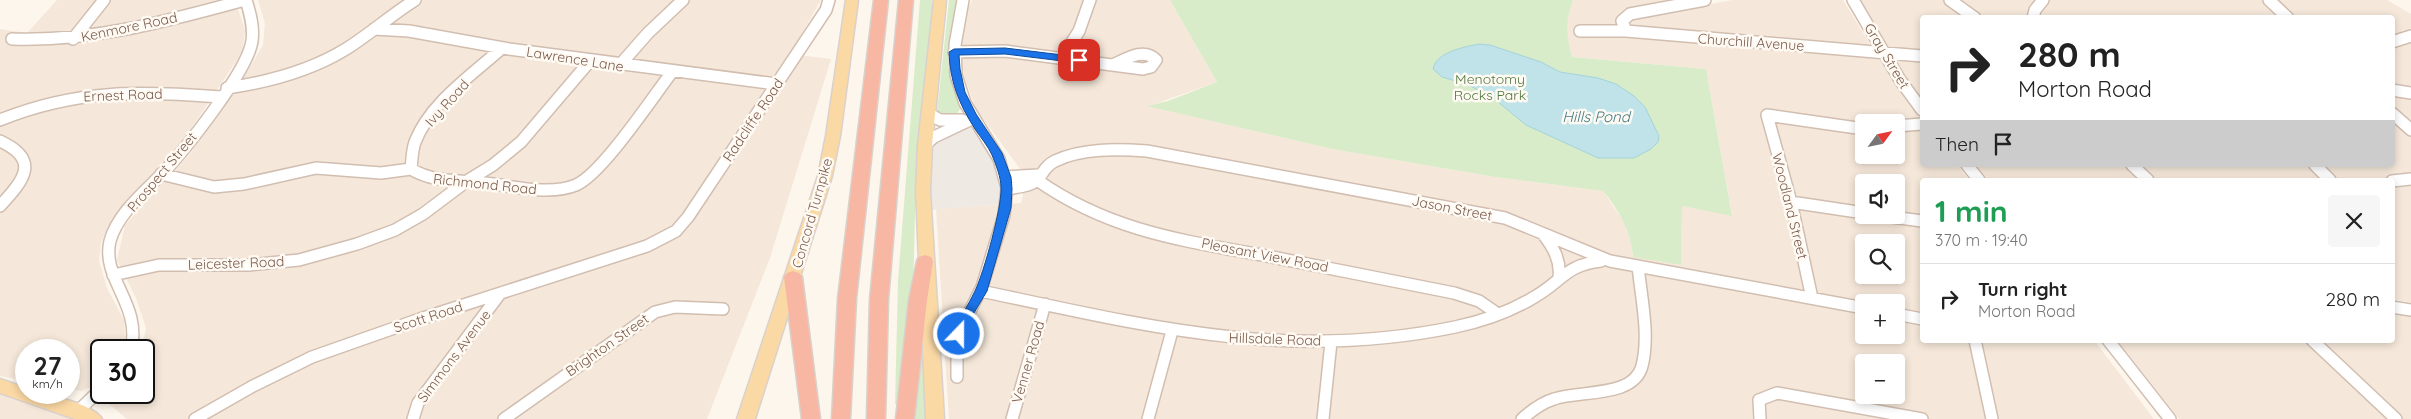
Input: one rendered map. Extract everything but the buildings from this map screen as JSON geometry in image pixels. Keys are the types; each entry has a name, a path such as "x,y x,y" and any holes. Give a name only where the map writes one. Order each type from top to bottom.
{"highway":[{"path":"841,419 848,289 881,0"},
{"path":"876,419 879,300 906,0"},
{"path":"905,419 918,300 926,261"},
{"path":"793,277 811,419"}],"main road":[{"name":"Concord Turnpike","path":"746,419 818,203 828,162 852,0"},
{"path":"935,419 923,192 925,145 940,0"},
{"path":"0,386 92,419"}],"street":[{"path":"73,39 104,0"},
{"name":"Kenmore Road","path":"12,39 39,41 73,39 124,31 245,0"},
{"name":"Prospect Street","path":"134,339 136,328 131,312 113,275 109,257 114,232 126,214 179,156 248,56 253,43 253,24 245,0"},
{"name":"Ernest Road","path":"0,120 48,102 83,95 138,91 224,92 296,74 346,49 416,0"},
{"path":"620,66 648,33 683,0"},
{"name":"Radcliffe Road","path":"670,234 684,222 826,10 829,0"},
{"path":"957,377 957,349 961,328 981,291 1005,208 1006,183 994,149 974,118 958,87 954,52 963,0"},
{"path":"1062,58 1079,31 1090,0"},
{"path":"1626,31 1622,21 1630,14 1705,0"},
{"name":"Gray Street","path":"1853,0 1905,87 1920,107"},
{"path":"1950,0 1971,15"},
{"path":"2034,15 2035,10 2043,0"},
{"path":"2270,0 2285,15"},
{"name":"Lawrence Lane","path":"374,30 437,34 502,48 620,66 776,84"},
{"name":"Churchill Avenue","path":"1580,30 1626,31 1663,36 1747,40 1920,56"},
{"path":"2395,41 2411,36"},
{"name":"Ivy Road","path":"411,169 415,141 431,117 460,85 502,48"},
{"path":"954,52 1005,51 1113,65"},
{"name":"Leicester Road","path":"113,275 160,265 266,264 299,260 330,253 395,230 423,214 467,181 493,165 521,142 590,61"},
{"name":"Richmond Road","path":"411,169 422,176 444,181 467,181 550,190 566,188 582,182 600,168 672,72"},
{"path":"2395,90 2411,92"},
{"path":"928,113 943,121 974,118"},
{"name":"Woodland Street","path":"1812,298 1791,202 1767,115 1855,128"},
{"path":"2395,116 2411,130"},
{"path":"925,145 934,137 974,118"},
{"path":"1905,125 1920,124"},
{"path":"0,141 22,152 26,161 24,175 14,192 0,206"},
{"name":"Jason Street","path":"1006,183 1024,186 1037,177 1046,166 1073,156 1102,150 1133,150 1505,218 1538,229 1574,248 1610,261 1855,306"},
{"path":"1969,167 1977,178"},
{"path":"2134,167 2146,178"},
{"path":"2317,167 2328,178"},
{"path":"161,174 215,187 243,184 308,169 332,168 383,174 396,174 411,169"},
{"name":"Pleasant View Road","path":"1037,177 1060,196 1094,212 1140,229 1230,249 1454,293 1480,302 1498,314"},
{"path":"2395,180 2411,180"},
{"path":"1791,202 1855,212"},
{"path":"1905,219 1920,221"},
{"path":"1538,229 1556,254 1560,269 1559,277"},
{"name":"Scott Road","path":"195,419 253,386 312,357 420,319 647,246 670,234"},
{"name":"Hillsdale Road","path":"981,291 1172,331 1240,339 1331,342 1391,337 1450,328 1498,314 1537,296 1578,264 1610,261"},
{"path":"1522,419 1534,406 1550,400 1625,387 1636,379 1643,367 1645,351 1638,266"},
{"name":"Simmons Avenue","path":"413,419 418,402 498,295"},
{"name":"Venner Road","path":"1012,419 1045,304"},
{"name":"Brighton Street","path":"504,419 655,312 680,306 723,309"},
{"path":"2395,307 2411,310"},
{"path":"1905,315 1920,318"},
{"path":"1148,419 1172,331"},
{"path":"1323,419 1331,342"},
{"path":"1976,343 1992,419"},
{"path":"2110,343 2170,419"},
{"path":"2315,343 2396,419"},
{"path":"1760,419 1759,400 1770,394 1778,393 1922,419"},
{"path":"76,412 90,399"}],"shaded area":[{"path":"57,0 235,0 245,30 243,51 197,120 170,157 125,204 108,226 101,243 99,261 107,288 124,320 125,339 90,339 90,387 82,391 80,391 80,339 15,339 15,379 0,376 0,29 27,33"},
{"path":"258,0 821,0 790,54 831,59 770,258 707,419 127,419 109,404 155,404 155,339 144,339 146,328 136,298 117,260 125,225 190,154 246,74 263,45 265,23"},
{"path":"972,0 1170,0 1217,82 1149,106 1332,149 1495,177 1603,191 1624,222 1633,256 1681,265 1682,206 1732,215 1706,69 1572,57 1566,32 1567,19 1573,0 1699,0 1707,5 1732,0 1843,0 1895,85 1920,118 1920,167 1959,167 1967,178 1920,178 1920,343 2096,343 2154,419 949,419 936,209 1021,203 1023,196 1021,170 976,109 959,63 964,17"},
{"path":"1861,0 2387,0 2411,14 2411,303 2395,299 2395,178 1986,178 1978,167 2395,167 2395,15 1920,15 1920,96 1910,84"},
{"path":"974,125 998,172 1002,188 1002,204 930,210 930,159 933,140"},
{"path":"2395,312 2411,315 2411,419 2179,419 2119,343 2395,343"},
{"path":"0,394 15,399 15,404 31,404 75,419 0,419"}],"green space":[{"path":"920,0 932,0 932,11 916,176 913,294 899,404 895,404 898,281"},
{"path":"949,0 960,0 952,27 948,66 960,109 956,115 946,117 937,112"},
{"name":"Menotomy Rocks Park","path":"1170,0 1573,0 1567,28 1572,57 1706,69 1732,216 1682,206 1681,265 1633,257 1627,230 1614,206 1603,191 1495,177 1332,149 1147,106 1168,101 1217,82"},
{"path":"922,329 926,419 913,419"}],"water":[{"name":"Hills Pond","path":"1479,44 1490,45 1541,62 1560,72 1598,78 1616,84 1634,96 1645,107 1659,136 1658,142 1651,149 1634,158 1598,158 1526,125 1492,97 1466,84 1442,77 1433,69 1439,58 1445,54"}],"route":[{"path":"959,334 965,318 981,291 1005,208 1007,189 1002,167 996,153 971,114 960,92 956,78 954,52 1005,51 1079,60"}]}
